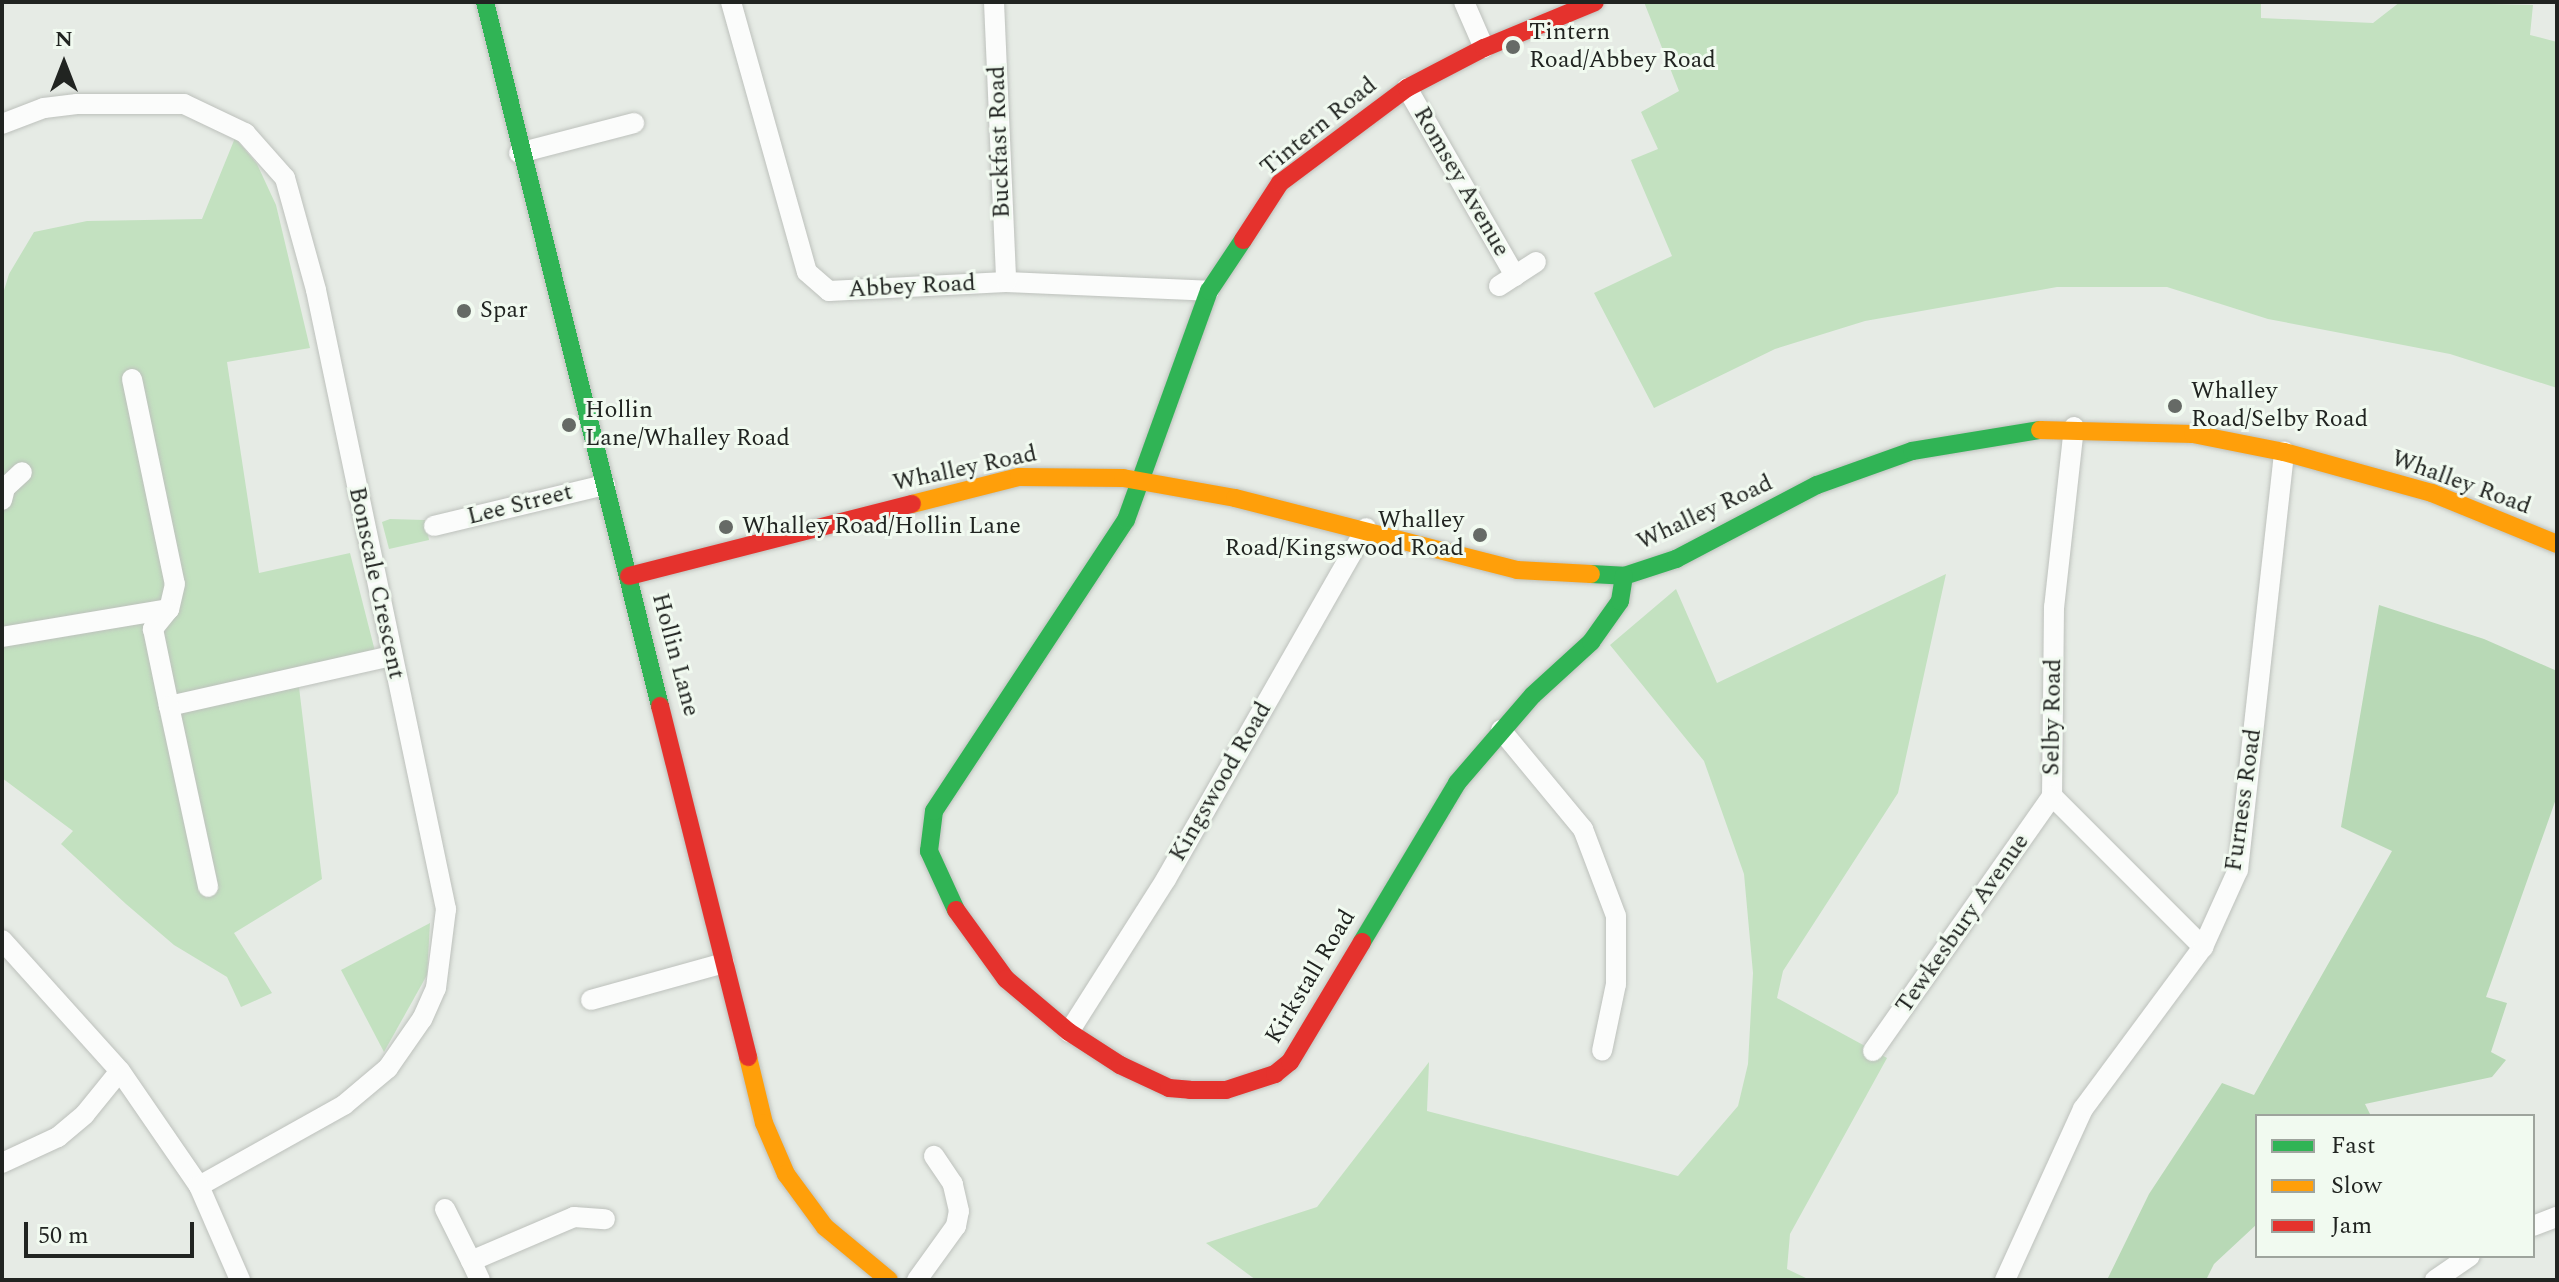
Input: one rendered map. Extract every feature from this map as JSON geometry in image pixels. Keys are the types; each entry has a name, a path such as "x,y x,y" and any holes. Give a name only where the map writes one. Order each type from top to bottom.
{"street":[{"name":"Hollin Lane","path":"485,2 519,153 629,576 764,1123 786,1174 825,1227 865,1273 889,1280"},
{"name":"Abbey Road","path":"731,2 807,272 829,291 1006,282 1209,291"},
{"name":"Buckfast Road","path":"994,2 1006,282"},
{"path":"1464,2 1484,48"},
{"name":"Tintern Road","path":"1144,481 1209,291 1280,183 1407,88 1484,48 1595,2"},
{"name":"Romsey Avenue","path":"1407,88 1507,281 1536,262"},
{"name":"Bonscale Crescent","path":"2,124 44,108 166,100 224,119 273,159 295,202 313,276 390,656 446,909 436,988 405,1047 366,1089 199,1186"},
{"path":"519,153 634,123"},
{"path":"132,379 175,584 169,609 153,629 208,887"},
{"name":"Whalley Road","path":"629,576 1019,477 1144,481 1366,528 1517,570 1624,576 1676,559 1817,485 1912,451 1992,434 2074,427 2193,434 2284,452 2432,493 2557,544"},
{"name":"Selby Road","path":"2074,427 2054,607 2052,796 2203,947"},
{"name":"Furness Road","path":"2005,1280 2083,1109 2203,947 2238,870 2284,452"},
{"path":"2,500 5,488 22,472"},
{"name":"Kirkstall Road","path":"1144,481 1116,538 943,793 929,831 938,880 971,936 1016,988 1069,1032 1120,1065 1169,1088 1226,1090 1275,1074 1290,1062 1437,812 1501,730 1591,642 1620,601 1624,576"},
{"name":"Lee Street","path":"434,526 605,485"},
{"name":"Kingswood Road","path":"1069,1032 1166,879 1366,528"},
{"path":"2,636 169,609"},
{"path":"169,706 390,656"},
{"path":"1501,730 1583,829 1616,916 1616,984 1602,1051"},
{"name":"Tewkesbury Avenue","path":"1873,1051 2052,796"},
{"path":"2,940 120,1071 199,1186 237,1279"},
{"path":"591,1000 724,963"},
{"path":"2,1163 58,1137 85,1114 120,1071"},
{"path":"917,1280 956,1226 959,1211 953,1184 934,1156"},
{"path":"445,1209 475,1271 574,1217 605,1219"},
{"path":"2535,1225 2557,1217"},
{"path":"2435,1280 2467,1258"}],"green space":[{"path":"1644,2 2261,2 2261,18 2373,23 2400,2 2533,5 2530,35 2557,42 2557,388 2450,354 2268,319 2167,287 2057,287 1865,321 1775,349 1654,408 1594,293 1672,256 1631,160 1658,149 1641,112 1679,91"},
{"path":"235,138 257,164 276,205 310,348 227,362 259,573 350,553 379,667 299,687 322,879 234,933 272,993 241,1007 227,977 174,945 126,904 61,844 73,831 2,778 2,297 9,274 34,232 87,221 202,219"},
{"path":"390,519 425,520 429,540 389,549 382,522"},
{"path":"1946,574 1898,793 1783,971 1777,998 1887,1058 1790,1234 1787,1269 1810,1280 1256,1280 1206,1243 1317,1207 1429,1062 1427,1111 1678,1176 1738,1106 1748,1064 1753,973 1744,874 1704,761 1610,645 1676,589 1717,683"},
{"path":"2379,605 2484,639 2557,671 2557,796 2486,997 2507,1003 2491,1052 2506,1060 2492,1077 2365,1104 2370,1114 2255,1114 2255,1226 2214,1264 2206,1280 2107,1280 2149,1194 2222,1083 2254,1095 2392,851 2341,827"},
{"path":"430,923 427,975 384,1052 341,970"}],"traffic: fast":[{"path":"485,2 660,706"},
{"path":"956,910 929,851 934,811 1126,520 1209,291 1243,240"},
{"path":"1591,574 1624,576 1676,559 1817,485 1912,451 2040,430"},
{"path":"1362,942 1457,783 1533,695 1591,642 1620,601 1624,576"}],"traffic: slow":[{"path":"2040,430 2193,434 2284,452 2432,493 2557,544"},
{"path":"912,504 1019,477 1123,478 1235,498 1517,570 1591,574"},
{"path":"748,1057 764,1123 786,1174 825,1227 889,1280"}],"traffic: jam":[{"path":"1243,240 1280,183 1407,88 1484,48 1595,2"},
{"path":"629,576 912,504"},
{"path":"660,706 748,1057"},
{"path":"956,910 1006,979 1069,1032 1120,1065 1169,1088 1190,1090 1226,1090 1275,1074 1290,1062 1362,942"}],"place":[{"name":"Tintern Road/Abbey Road","path":"1513,47"},
{"name":"Spar","path":"464,311"},
{"name":"Whalley Road/Selby Road","path":"2175,406"},
{"name":"Hollin Lane/Whalley Road","path":"569,425"},
{"name":"Whalley Road/Hollin Lane","path":"726,527"},
{"name":"Whalley Road/Kingswood Road","path":"1480,535"}]}
